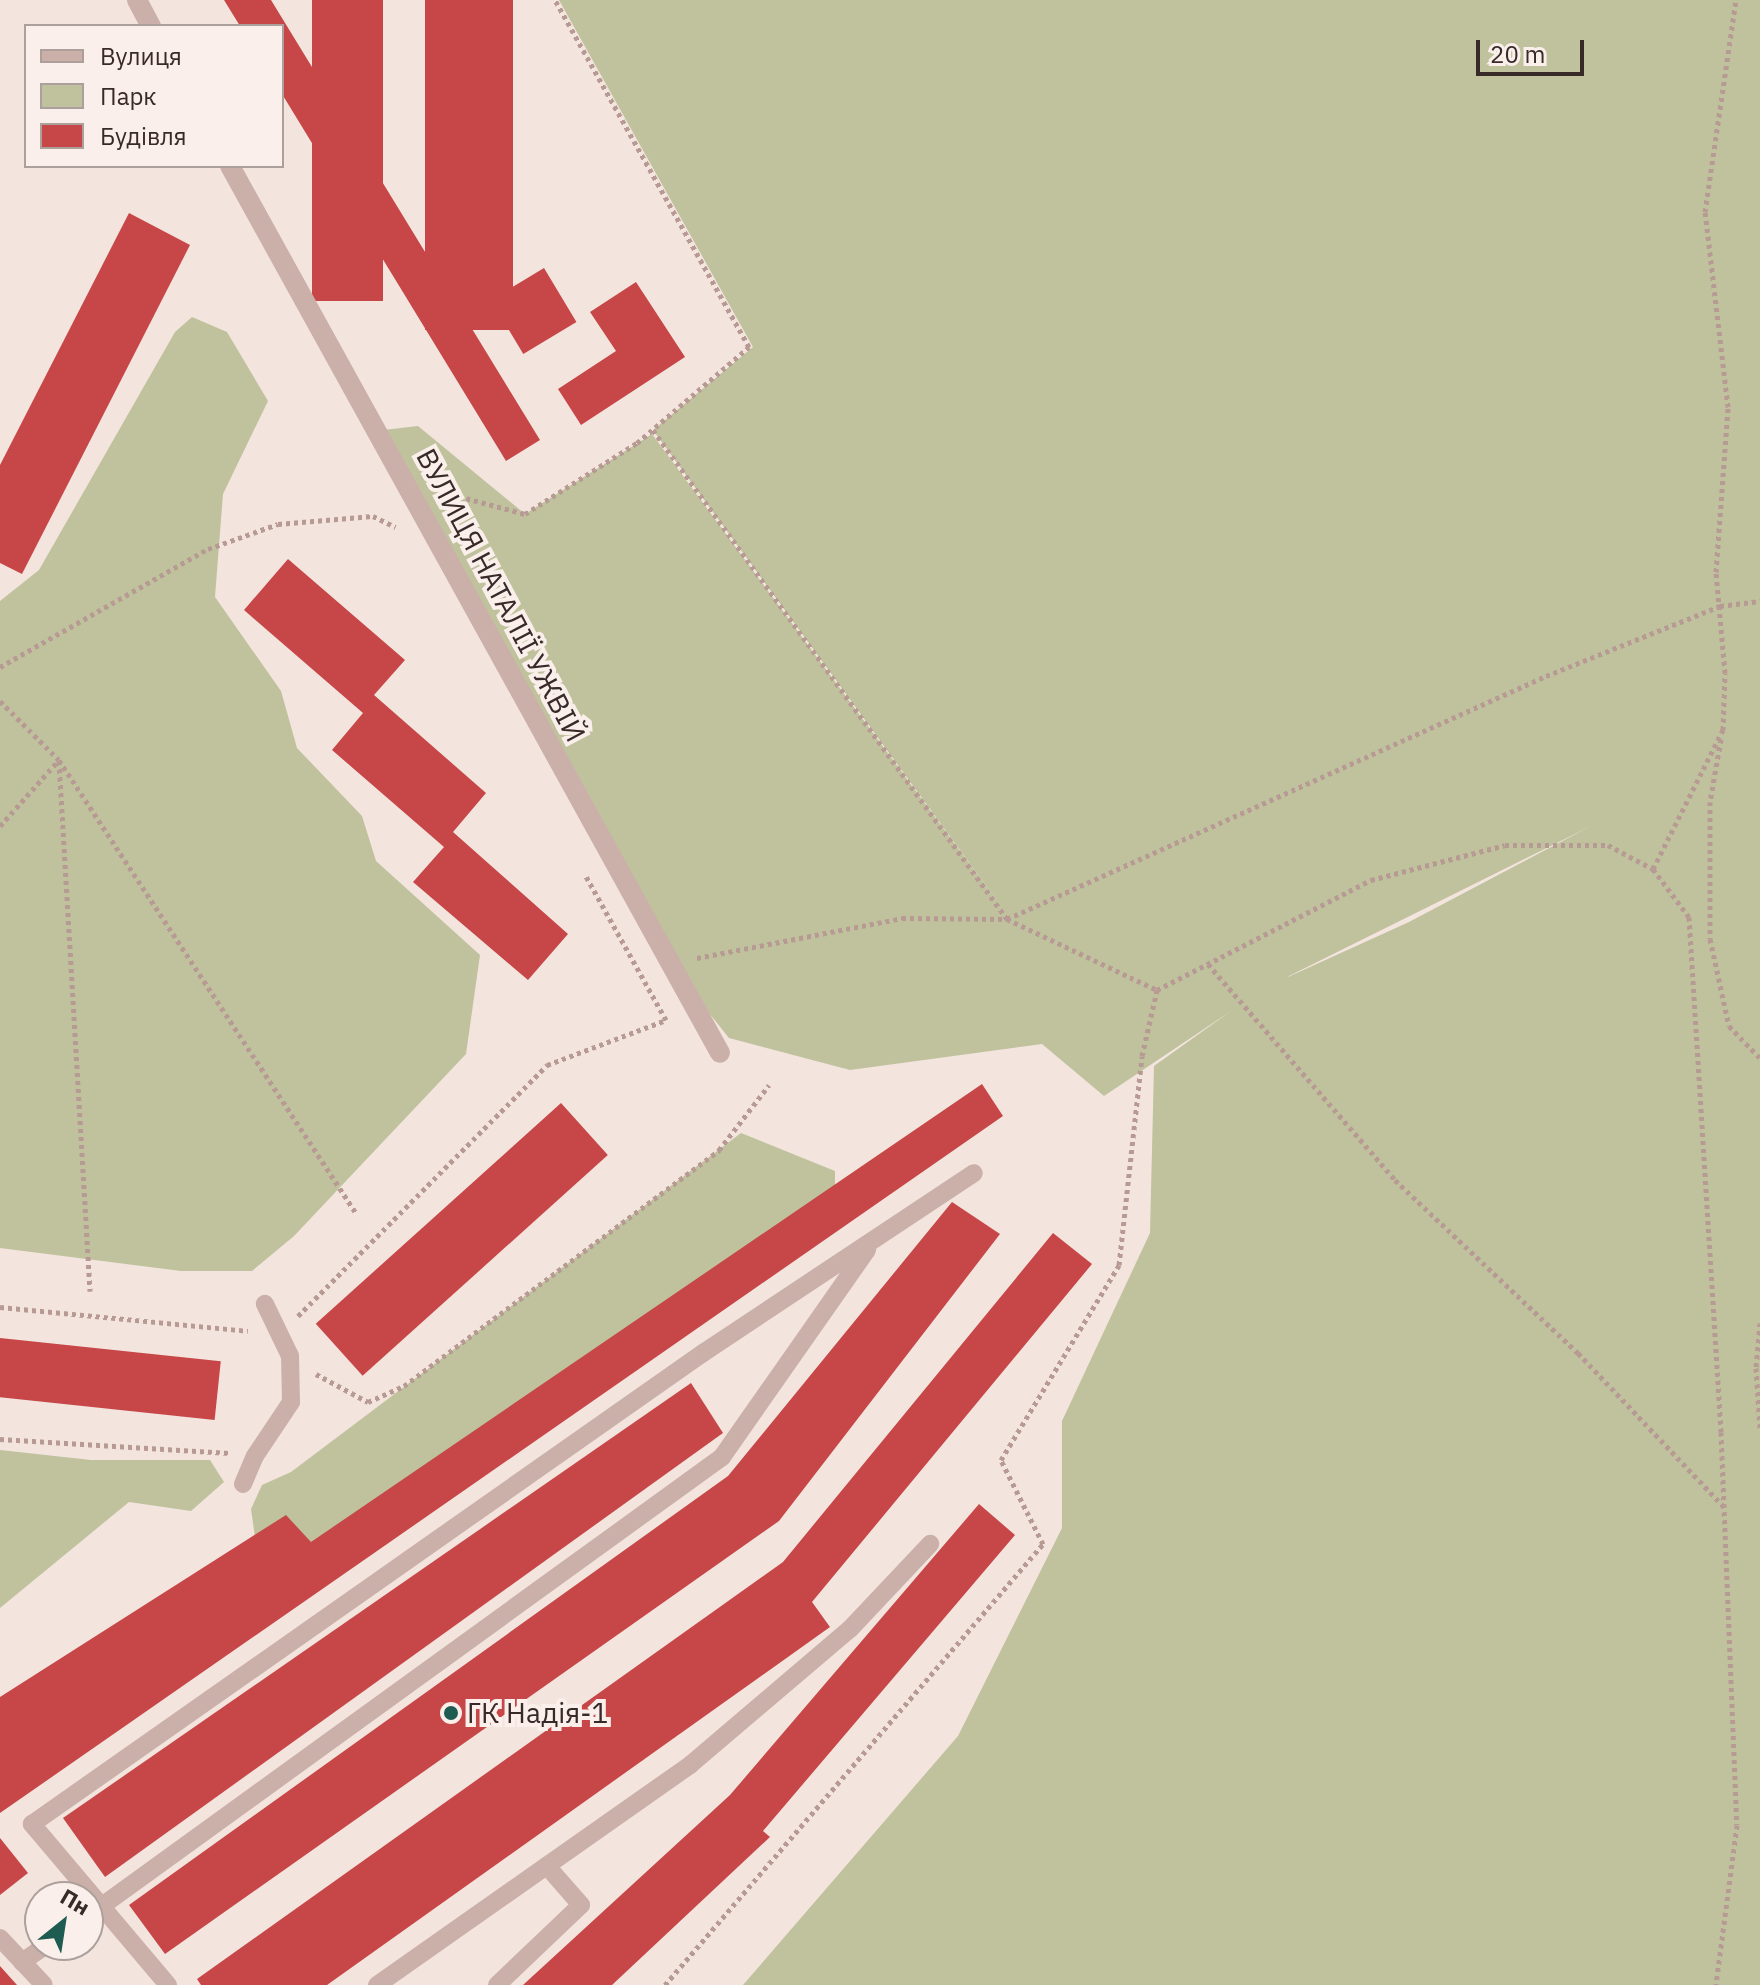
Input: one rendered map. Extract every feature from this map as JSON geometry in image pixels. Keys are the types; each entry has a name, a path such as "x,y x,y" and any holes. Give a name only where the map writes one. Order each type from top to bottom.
{"street":[{"path":"137,0 150,24"},
{"name":"ВУЛИЦЯ НАТАЛІЇ УЖВІЙ","path":"231,168 411,487 720,1053"}],"lane":[{"path":"73,1881 32,1824 703,1353 974,1173"},
{"path":"104,1904 722,1457 874,1241"},
{"path":"243,1484 255,1456 291,1402 290,1356 265,1304"},
{"path":"377,1985 690,1765 850,1629 930,1544"},
{"path":"497,1985 581,1905 547,1866"},
{"path":"104,1920 168,1985"},
{"path":"0,1938 44,1985"}],"path":[{"path":"411,487 525,514 653,430 749,347 555,0"},
{"path":"1736,0 1705,212 1728,407 1716,572 1720,606 1723,730 1710,802 1710,939 1729,1026 1760,1058"},
{"path":"653,430 1007,919"},
{"path":"0,667 208,549 264,529 373,516 396,527"},
{"path":"1007,919 1546,676 1720,606 1760,601"},
{"path":"0,701 59,760 356,1213"},
{"path":"1653,869 1723,730"},
{"path":"0,826 59,760"},
{"path":"59,760 90,1291"},
{"path":"1157,990 1371,880 1505,845 1608,845 1653,869 1689,917 1724,1507 1737,1825 1716,1985"},
{"path":"669,964 902,918 1007,919 1157,990"},
{"path":"1208,964 1395,1180 1578,1353 1724,1507"},
{"path":"665,1985 1043,1544 1001,1460 1119,1265 1142,1056 1157,990"},
{"path":"0,1307 279,1334 547,1065 660,1023"},
{"path":"290,1356 368,1402 404,1386 719,1150 769,1085"},
{"path":"1760,1323 1756,1368 1760,1428"},
{"path":"0,1439 233,1453 243,1484"}],"green space":[{"path":"559,0 1760,0 1760,1985 743,1985 958,1736 1062,1528 1062,1421 1150,1233 1154,1066 1231,1011 1104,1096 1042,1044 850,1070 729,1038 662,954 383,430 418,426 525,514 652,434 1009,917 653,430 753,347","holes":["1591,826 1409,922 1288,977"]},
{"path":"192,317 227,332 268,401 223,494 215,597 281,691 297,748 362,816 376,861 480,955 466,1054 294,1236 252,1271 181,1271 0,1248 0,601 39,570 175,332"},
{"path":"741,1133 835,1171 835,1194 316,1555 255,1537 251,1509 262,1485 291,1472"},
{"path":"0,1450 91,1460 210,1460 224,1482 191,1511 129,1502 0,1608"}],"building":[{"path":"224,0 271,0 540,440 506,461 284,97 284,24 239,24"},
{"path":"312,0 383,0 383,301 312,301"},
{"path":"425,0 513,0 513,330 425,330"},
{"path":"129,213 190,245 22,574 0,563 0,465"},
{"path":"544,268 576,322 523,354 491,300"},
{"path":"636,282 685,357 581,425 558,389 616,351 590,312"},
{"path":"288,559 405,660 374,695 486,793 453,832 568,934 528,980 413,882 444,847 332,750 363,713 244,610"},
{"path":"982,1084 1003,1116 0,1813 0,1697 286,1515 311,1542"},
{"path":"561,1103 608,1155 363,1376 316,1324"},
{"name":"ГК Надія-1","path":"952,1202 1000,1234 779,1521 165,1954 129,1905 728,1476"},
{"path":"1053,1233 1092,1264 812,1602 830,1627 327,1985 201,1985 197,1979 783,1562"},
{"path":"0,1338 221,1361 215,1420 0,1397"},
{"path":"691,1383 723,1433 105,1877 63,1818"},
{"path":"979,1504 1015,1535 763,1831 770,1837 612,1985 523,1985 730,1795"},
{"path":"0,1838 28,1873 0,1895"},
{"path":"0,1966 17,1985 0,1985"}],"place":[{"name":"ГК Надія-1","path":"451,1713"}]}
